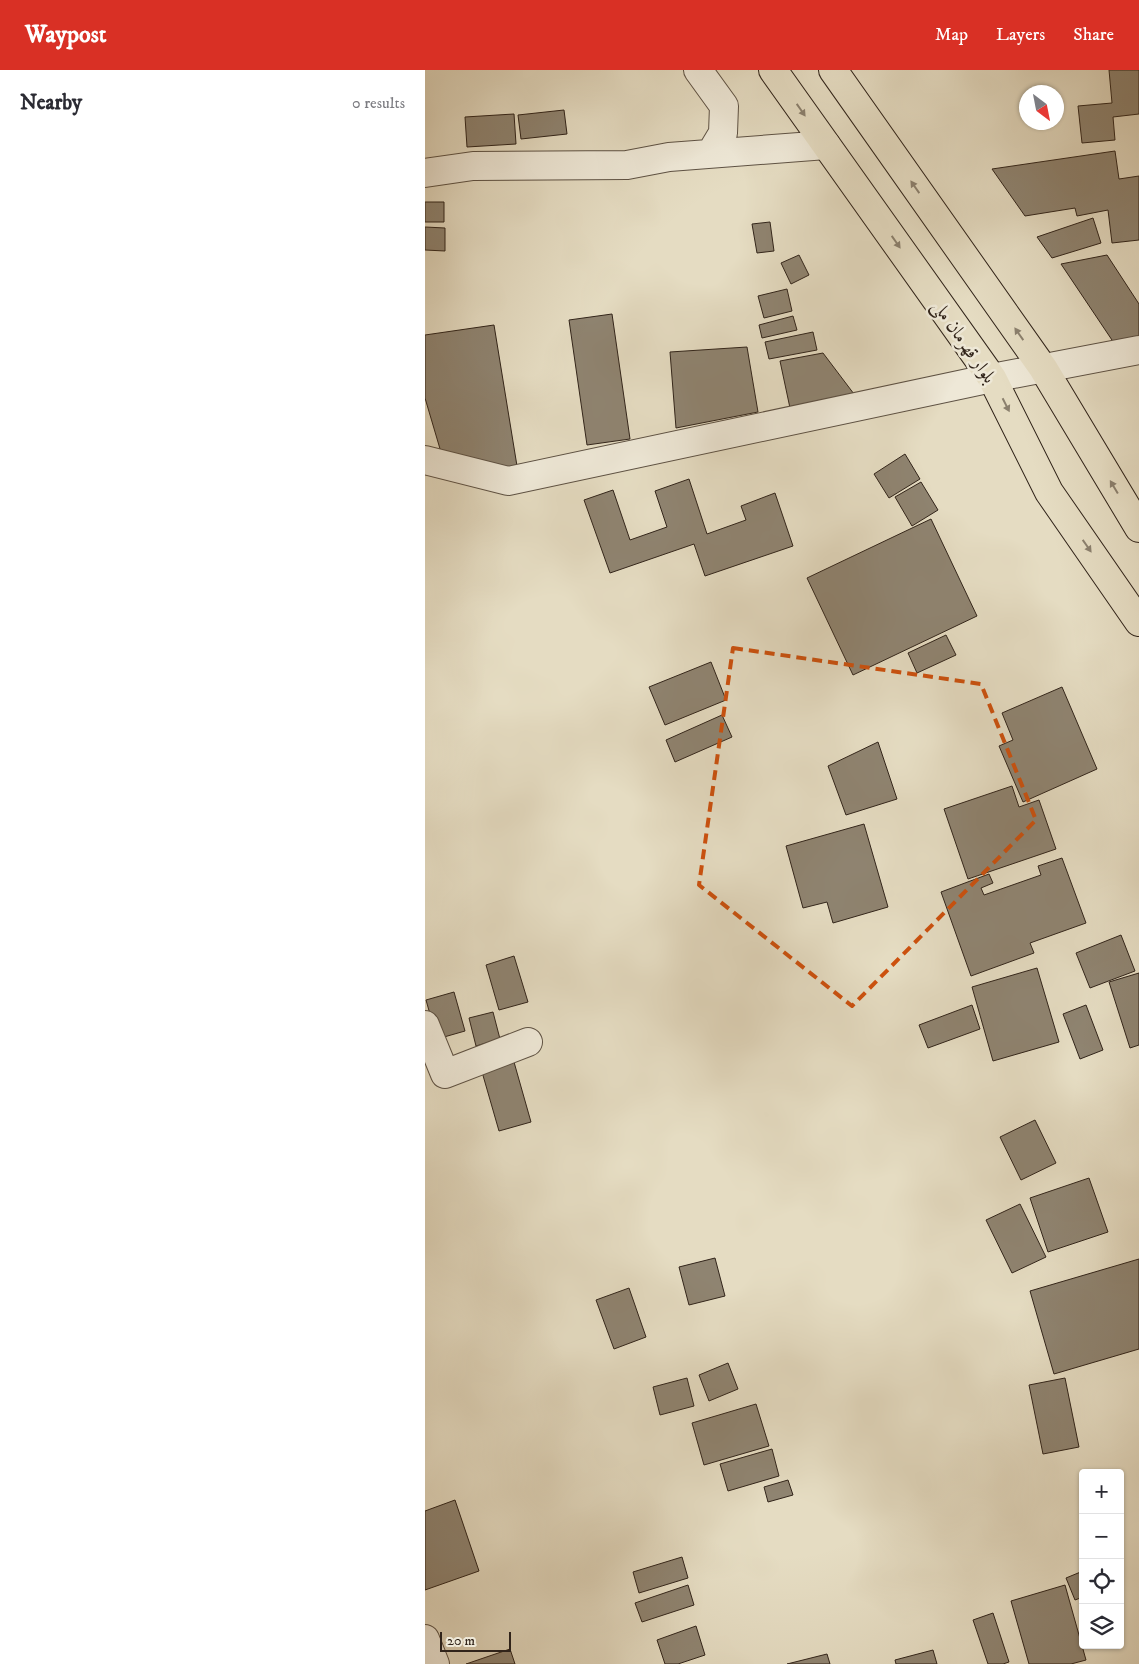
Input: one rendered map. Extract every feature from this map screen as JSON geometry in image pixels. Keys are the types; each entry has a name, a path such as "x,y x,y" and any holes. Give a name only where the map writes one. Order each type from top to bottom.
{"highway":[{"name":"بلوار قهرمان ملی","path":"773,70 993,378 1049,492 1139,622"},
{"path":"833,70 1043,368 1139,528"}],"street":[{"path":"698,70 724,106 723,133 711,153"},
{"path":"425,173 473,166 627,165 669,157 826,145"},
{"path":"425,460 508,481 993,378 1139,350"},
{"path":"425,1025 445,1074 528,1042"},
{"path":"425,1639 435,1664"}],"highlighted area":[{"path":"733,648 981,684 1036,820 852,1006 699,885"}],"building":[{"path":"1109,70 1139,70 1139,114 1113,117 1115,140 1082,143 1078,106 1112,103"},
{"path":"564,110 567,134 521,139 518,115"},
{"path":"514,114 516,144 467,147 465,117"},
{"path":"1115,151 1119,179 1139,176 1139,240 1112,243 1108,210 1077,216 1075,208 1025,216 992,169"},
{"path":"425,202 444,202 444,222 425,222"},
{"path":"1093,218 1101,243 1052,258 1037,237"},
{"path":"770,222 774,251 757,253 752,224"},
{"path":"425,227 445,228 445,251 425,250"},
{"path":"799,255 809,275 791,284 781,263"},
{"path":"1107,255 1139,304 1139,342 1116,346 1061,264"},
{"path":"787,289 792,311 764,318 758,296"},
{"path":"612,314 630,439 587,445 569,320"},
{"path":"793,316 797,330 762,338 759,325"},
{"path":"494,325 517,466 521,469 443,459 425,398 425,335"},
{"path":"813,332 817,350 769,359 765,342"},
{"path":"747,347 758,412 676,428 670,352"},
{"path":"823,353 854,394 790,408 780,361"},
{"path":"905,454 920,479 889,498 874,474"},
{"path":"689,479 707,534 746,520 741,506 775,493 793,546 705,576 694,544 610,573 584,500 613,490 630,540 667,527 655,491"},
{"path":"921,482 938,510 912,526 895,497"},
{"path":"931,519 977,616 853,675 807,578"},
{"path":"946,635 956,655 917,673 908,653"},
{"path":"711,662 726,700 665,725 649,687"},
{"path":"1062,687 1097,769 1023,802 999,746 1013,740 1002,713"},
{"path":"722,715 732,737 675,762 666,740"},
{"path":"878,742 897,799 846,815 828,766"},
{"path":"1012,786 1019,807 1039,800 1056,849 968,879 944,809"},
{"path":"864,824 888,907 833,923 827,902 803,908 786,846"},
{"path":"1062,858 1086,923 1030,943 1034,953 971,976 941,892 989,874 993,883 981,888 984,895 1041,875 1038,866"},
{"path":"1121,935 1135,971 1090,988 1076,953"},
{"path":"514,956 528,1002 499,1010 486,965"},
{"path":"1037,968 1059,1042 993,1061 972,987"},
{"path":"1139,973 1139,1045 1130,1048 1109,982"},
{"path":"454,992 465,1031 437,1039 426,1000"},
{"path":"972,1005 980,1029 928,1048 919,1025"},
{"path":"1086,1005 1103,1050 1080,1059 1063,1014"},
{"path":"493,1012 500,1039 476,1046 469,1018"},
{"path":"512,1055 531,1122 499,1131 480,1065"},
{"path":"1035,1120 1056,1163 1021,1180 1000,1137"},
{"path":"1089,1178 1108,1232 1048,1252 1030,1198"},
{"path":"1020,1204 1046,1257 1012,1273 986,1220"},
{"path":"715,1258 725,1296 689,1305 679,1267"},
{"path":"1139,1259 1139,1349 1054,1374 1030,1291"},
{"path":"629,1288 646,1337 614,1349 596,1300"},
{"path":"728,1363 738,1389 709,1401 699,1375"},
{"path":"687,1378 694,1406 660,1415 653,1387"},
{"path":"1065,1378 1079,1447 1043,1454 1029,1385"},
{"path":"756,1404 769,1446 704,1465 692,1423"},
{"path":"772,1449 779,1476 728,1491 720,1464"},
{"path":"788,1480 793,1495 768,1502 764,1487"},
{"path":"455,1500 479,1571 425,1590 425,1511"},
{"path":"682,1557 688,1578 639,1593 633,1572"},
{"path":"1079,1573 1079,1598 1075,1600 1066,1578"},
{"path":"688,1585 694,1605 642,1622 635,1603"},
{"path":"1065,1585 1079,1635 1079,1649 1083,1649 1086,1660 1071,1664 1029,1664 1011,1601"},
{"path":"993,1613 1009,1662 1003,1664 988,1664 973,1620"},
{"path":"696,1626 705,1655 678,1664 665,1664 657,1640"},
{"path":"510,1649 515,1664 466,1664"},
{"path":"933,1650 937,1664 896,1664 895,1660"},
{"path":"827,1654 830,1664 787,1664"}]}
